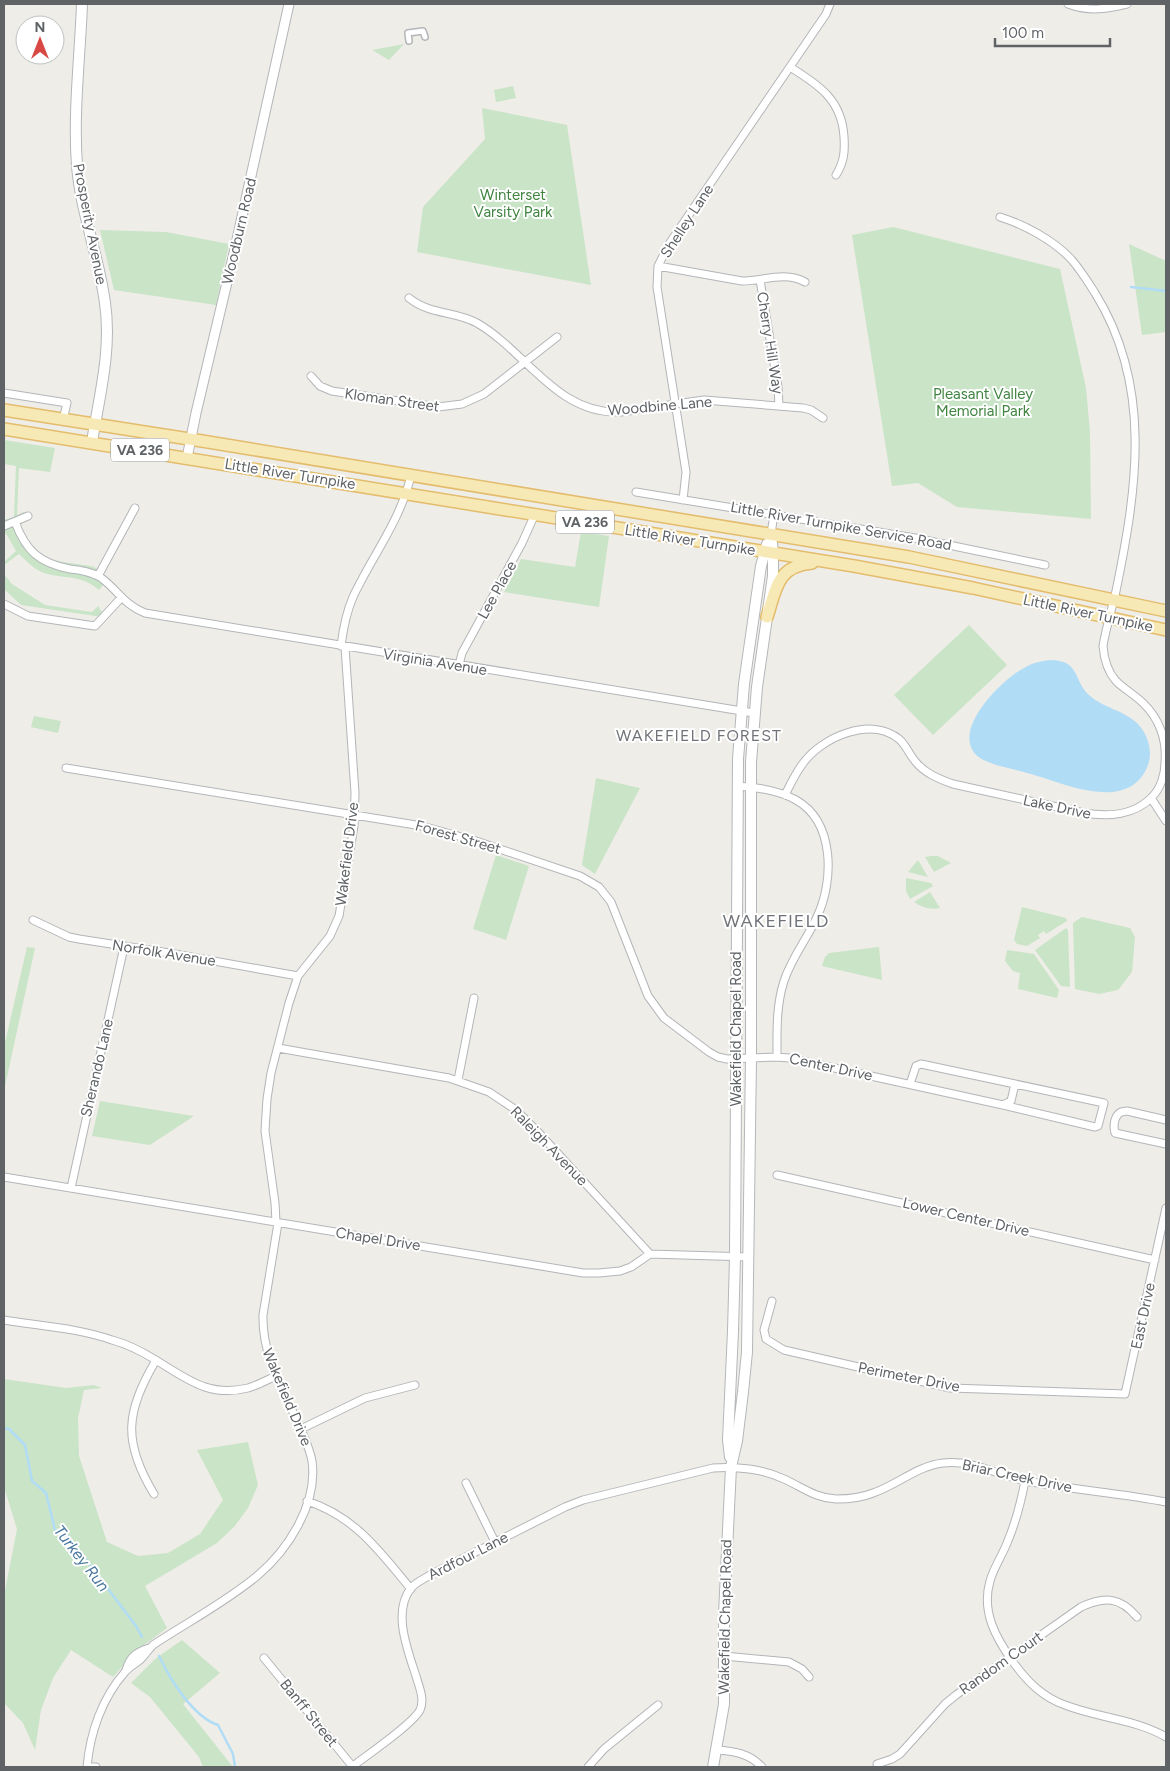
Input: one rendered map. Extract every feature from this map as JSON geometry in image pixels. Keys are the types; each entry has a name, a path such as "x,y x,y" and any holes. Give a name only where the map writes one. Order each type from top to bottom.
{"main road":[{"name":"Prosperity Avenue","path":"82,4 76,119 77,167 102,285 107,327 106,358 92,442"},
{"name":"Little River Turnpike","path":"4,410 939,562 1166,611"},
{"name":"Little River Turnpike","path":"4,428 829,562 926,579 1166,630"},
{"name":"Wakefield Chapel Road","path":"731,1467 728,1440 734,1331 737,1059 737,786 740,710 771,534"},
{"name":"Wakefield Chapel Road","path":"713,1767 724,1704 728,1512 731,1467 737,1441 745,1375 749,1257 751,1057 751,743 773,576 768,553"},
{"path":"767,617 778,581 783,575 802,564 829,562"}],"street":[{"name":"Woodburn Road","path":"187,458 289,4"},
{"name":"Shelley Lane","path":"683,500 686,472 656,287 658,266 669,244 826,14 830,4"},
{"path":"1068,4 1092,10 1124,4"},
{"path":"409,41 408,33 423,31 425,37"},
{"path":"790,67 822,89 840,116 843,128 844,158 836,175"},
{"path":"1000,217 1024,227 1049,242 1071,260 1102,305 1120,343 1132,395 1136,445 1133,500 1114,600 1102,646 1110,672 1116,680 1143,703 1161,730 1166,754 1162,782 1151,798 1166,821"},
{"path":"658,266 742,281 784,276 805,282"},
{"name":"Cherry Hill Way","path":"760,280 778,387 779,406"},
{"name":"Woodbine Lane","path":"410,298 425,308 458,315 480,325 567,398 588,409 621,412 704,400 803,408 811,410 823,418"},
{"name":"Kloman Street","path":"310,376 320,386 332,392 424,406 450,407 468,402 484,394 557,337"},
{"path":"4,393 66,403 63,420"},
{"name":"Wakefield Drive","path":"86,1767 90,1742 98,1718 106,1700 126,1671 134,1654 150,1648 257,1576 276,1557 290,1537 307,1501 312,1485 312,1460 309,1448 268,1358 264,1343 263,1316 277,1223 265,1130 265,1116 278,1048 298,976 330,936 339,916 350,858 355,793 343,629 352,598 398,515 407,493 411,475"},
{"name":"Little River Turnpike Service Road","path":"636,492 942,543 1044,565"},
{"path":"15,522 26,545 40,559 50,564 85,571 98,576 135,508"},
{"name":"Lee Place","path":"459,665 462,653 536,514"},
{"name":"Wakefield Chapel Road","path":"771,534 774,514"},
{"path":"4,526 28,516"},
{"name":"Virginia Avenue","path":"98,576 108,583 128,605 145,613 754,713"},
{"path":"4,604 28,616 95,626 121,598"},
{"name":"Lake Drive","path":"785,795 796,773 816,749 844,734 870,729 881,730 898,739 915,761 925,770 936,778 953,784 1101,816 1113,816 1127,812 1151,798"},
{"name":"Forest Street","path":"66,768 438,830 565,870 599,887 611,902 648,996 657,1011 680,1031 718,1057 737,1059 751,1057"},
{"path":"737,786 751,787 785,795 802,804 817,821 825,840 828,866 822,903 817,918 788,968 780,994 777,1024 777,1056"},
{"name":"Norfolk Avenue","path":"33,920 69,937 298,976"},
{"name":"Sherando Lane","path":"70,1188 124,947"},
{"path":"458,1080 474,998"},
{"name":"Raleigh Avenue","path":"278,1048 458,1080 489,1092 516,1110 650,1254"},
{"name":"Center Drive","path":"751,1057 777,1056 800,1060 1095,1127 1098,1126 1104,1103 921,1064 916,1066 910,1084"},
{"path":"1003,1105 1011,1101 1015,1084"},
{"path":"1166,1120 1120,1112 1116,1115 1114,1128 1115,1133 1166,1144"},
{"name":"Lower Center Drive","path":"777,1174 1155,1260"},
{"name":"Chapel Drive","path":"4,1178 583,1273 620,1271 631,1267 650,1254"},
{"name":"East Drive","path":"1125,1394 1166,1208"},
{"path":"650,1254 749,1257"},
{"name":"Perimeter Drive","path":"772,1302 764,1330 766,1339 784,1350 807,1356 950,1388 1125,1394"},
{"path":"4,1320 101,1336 131,1347 156,1360 192,1383 214,1390 225,1391 248,1388 276,1376"},
{"path":"154,1494 139,1467 132,1438 132,1425 133,1412 139,1391 156,1360"},
{"path":"301,1429 365,1398 415,1385"},
{"name":"Briar Creek Drive","path":"731,1467 774,1475 810,1493 834,1499 861,1497 875,1493 920,1469 943,1463 968,1464 1025,1481 1166,1502"},
{"name":"Ardfour Lane","path":"353,1767 411,1721 420,1711 422,1698 403,1630 403,1610 411,1588 428,1576 583,1500 713,1468 731,1467"},
{"path":"1025,1481 1014,1526 994,1571 988,1593 987,1606 994,1630 1010,1657 1030,1683 1052,1700 1066,1706 1152,1730 1166,1737"},
{"path":"466,1483 495,1542"},
{"path":"307,1501 331,1511 358,1528 411,1588"},
{"name":"Random Court","path":"877,1764 900,1754 944,1704 1081,1607 1101,1600 1117,1601 1131,1609 1137,1617"},
{"path":"724,1656 789,1662 802,1669 810,1677"},
{"name":"Banff Street","path":"264,1658 353,1767"},
{"path":"588,1767 604,1750 658,1705"},
{"path":"716,1750 742,1753 762,1767"},
{"path":"86,1767 96,1767"}],"green space":[{"path":"404,44 389,60 372,50"},
{"path":"513,86 516,98 496,102 494,90"},
{"name":"Winterset Varsity Park","path":"482,108 567,125 591,285 417,252 423,207 485,139"},
{"name":"Pleasant Valley Memorial Park","path":"893,227 1060,269 1086,388 1090,432 1091,519 957,507 918,483 892,486 852,235"},
{"path":"100,230 166,232 229,244 216,305 114,290"},
{"path":"1129,244 1166,261 1166,332 1142,335"},
{"path":"4,440 55,448 50,472 19,468 17,515 24,512 27,519 20,528 31,546 42,555 56,560 91,566 111,580 99,590 81,580 43,573 19,554 4,565 4,562 16,551 4,532 4,520 14,517 16,466 4,464"},
{"path":"581,532 609,536 599,607 504,592 521,559 575,567"},
{"path":"4,574 12,584 45,605 92,612 98,606 103,614 109,618 21,605 4,589"},
{"path":"969,625 1007,665 933,735 894,695"},
{"path":"34,716 61,721 58,733 31,727"},
{"path":"596,778 640,788 595,874 582,865"},
{"path":"496,855 529,866 506,940 473,929"},
{"path":"938,856 951,863 934,872 925,857"},
{"path":"918,860 928,877 908,872"},
{"path":"906,878 931,883 933,886 910,899 906,891"},
{"path":"930,892 940,908 927,908 914,902"},
{"path":"1022,907 1066,918 1067,921 1046,934 1044,931 1038,935 1040,938 1027,946 1017,944 1014,940"},
{"path":"1082,917 1130,928 1135,937 1132,972 1118,990 1099,994 1075,989 1073,923"},
{"path":"1066,928 1068,930 1070,987 1061,986 1035,950"},
{"path":"27,947 35,948 4,1091 4,1047"},
{"path":"879,947 882,980 822,966 825,957 829,953"},
{"path":"1007,950 1034,954 1059,990 1057,998 1018,989 1020,973 1013,971 1005,961"},
{"path":"100,1101 194,1116 150,1145 92,1136"},
{"path":"4,1379 66,1388 94,1385 102,1388 84,1390 78,1418 79,1456 107,1542 138,1556 168,1553 200,1534 223,1500 197,1450 248,1442 258,1485 248,1508 234,1527 217,1543 145,1586 167,1628 136,1651 113,1677 71,1650 53,1678 41,1710 35,1750 23,1723 4,1703 4,1596 17,1529 4,1487"},
{"path":"182,1640 220,1673 183,1704 233,1767 203,1767 199,1757 150,1697 131,1683 155,1659"}],"water":[{"path":"1050,660 1066,663 1075,672 1089,695 1132,719 1144,733 1150,749 1148,765 1140,779 1129,787 1116,792 1101,792 1071,787 996,765 980,758 973,751 969,740 971,729 976,716 994,692 1015,674 1030,665"}],"waterway":[{"path":"1131,287 1166,291"},
{"name":"Turkey Run","path":"4,1428 9,1429 25,1445 32,1481 46,1493 55,1530 68,1536 136,1626 142,1637"},
{"name":"Turkey Run","path":"159,1656 176,1686 191,1706 209,1721 218,1725 233,1754 235,1767"}],"district":[{"name":"WAKEFIELD FOREST","path":"699,735"},
{"name":"WAKEFIELD","path":"776,921"}]}
